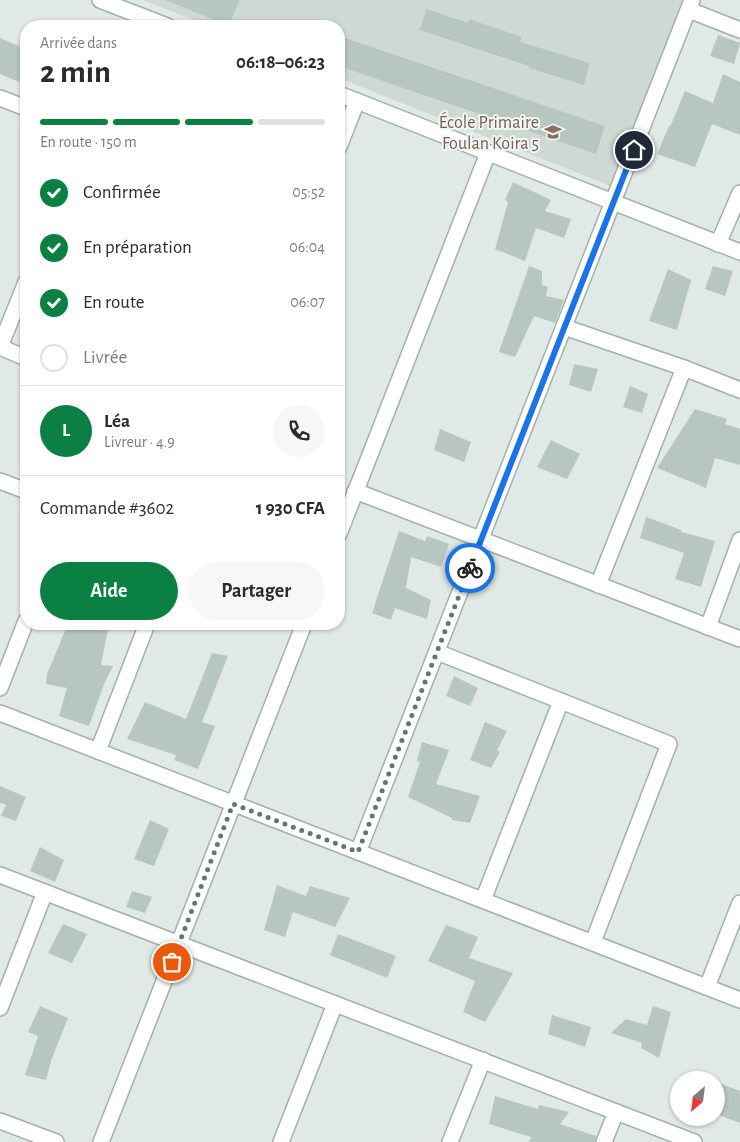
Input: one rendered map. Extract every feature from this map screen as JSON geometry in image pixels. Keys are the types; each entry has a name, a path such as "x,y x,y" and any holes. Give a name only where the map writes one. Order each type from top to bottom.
{"street":[{"path":"100,0 152,20"},
{"path":"358,852 690,5 740,30"},
{"path":"345,96 740,252"},
{"path":"0,98 20,106"},
{"path":"345,132 357,101"},
{"path":"345,518 488,153"},
{"path":"718,244 740,193"},
{"path":"20,297 0,347 20,355"},
{"path":"564,327 684,368 740,390"},
{"path":"598,585 684,368"},
{"path":"0,480 20,488"},
{"path":"355,491 740,639"},
{"path":"708,627 740,540"},
{"path":"0,688 23,630"},
{"path":"98,751 145,630"},
{"path":"101,1142 302,630"},
{"path":"437,652 669,744 593,942"},
{"path":"483,900 561,701"},
{"path":"0,713 740,1000"},
{"path":"0,875 694,1142"},
{"path":"0,1008 45,892"},
{"path":"707,987 740,903"},
{"path":"281,1142 335,1004"},
{"path":"450,1142 483,1060"},
{"path":"604,1142 616,1112"},
{"path":"0,1120 56,1142"}],"shaded area":[{"name":"École Primaire Foulan Koira 5","path":"143,0 684,0 610,186 345,80 345,20 194,20"}],"building":[{"path":"166,0 240,0 231,20 214,20"},
{"path":"426,9 468,23 469,19 522,37 520,42 590,63 584,85 420,30"},
{"path":"718,35 740,43 734,64 710,56"},
{"path":"0,38 20,46 20,82 0,74"},
{"path":"345,38 605,126 596,154 345,68"},
{"path":"723,74 740,82 740,135 712,124 695,167 657,154 685,91 713,103"},
{"path":"513,182 551,200 545,211 571,219 564,238 536,228 525,261 495,249 508,202 505,200"},
{"path":"529,266 542,271 542,285 548,287 546,296 564,300 555,323 534,316 515,357 499,352"},
{"path":"713,266 733,271 725,296 705,289"},
{"path":"668,269 691,280 677,330 649,321"},
{"path":"574,364 598,369 591,392 569,385"},
{"path":"630,386 648,394 642,413 623,407"},
{"path":"695,409 727,419 725,424 740,429 740,465 715,458 706,488 657,468"},
{"path":"440,429 471,442 464,462 434,450"},
{"path":"551,440 580,454 567,479 537,467"},
{"path":"646,517 681,530 681,532 715,541 701,587 675,579 684,553 640,538"},
{"path":"399,531 425,541 427,536 449,544 441,567 411,557 406,588 431,600 427,619 395,608 391,620 372,613"},
{"path":"65,630 108,630 101,665 113,666 104,684 89,726 59,716 67,688 46,684 47,674"},
{"path":"212,653 228,656 202,722 215,726 198,769 174,760 176,755 127,739 145,702 186,719"},
{"path":"454,676 478,688 470,706 446,696"},
{"path":"485,722 507,731 497,750 500,752 491,768 470,760"},
{"path":"422,742 449,750 436,784 480,796 470,823 452,820 452,818 408,797 420,762 417,761"},
{"path":"0,786 26,797 16,821 1,816 6,805 0,803"},
{"path":"150,820 169,829 154,866 134,859"},
{"path":"40,847 64,860 55,882 30,871"},
{"path":"277,885 306,896 310,886 350,898 335,927 293,912 285,937 264,930"},
{"path":"132,891 152,897 145,913 126,907"},
{"path":"63,924 87,934 72,963 48,953"},
{"path":"446,925 478,937 469,958 513,973 485,1022 463,1012 475,981 428,961"},
{"path":"338,934 396,956 387,978 330,955"},
{"path":"40,1006 68,1018 52,1058 46,1080 25,1075 38,1036 28,1032"},
{"path":"653,1006 671,1012 659,1058 641,1048 642,1043 611,1033 626,1019 647,1025"},
{"path":"552,1015 591,1027 585,1047 548,1034"},
{"path":"725,1085 740,1091 740,1123 725,1117"},
{"path":"495,1096 538,1109 539,1105 569,1112 560,1124 596,1136 595,1142 529,1142 531,1137 489,1124"}],"way so far":[{"path":"172,962 233,804 358,852 470,568"}],"place":[{"name":"École Primaire Foulan Koira 5","path":"553,132"}],"route":[{"path":"470,568 634,150"}]}
